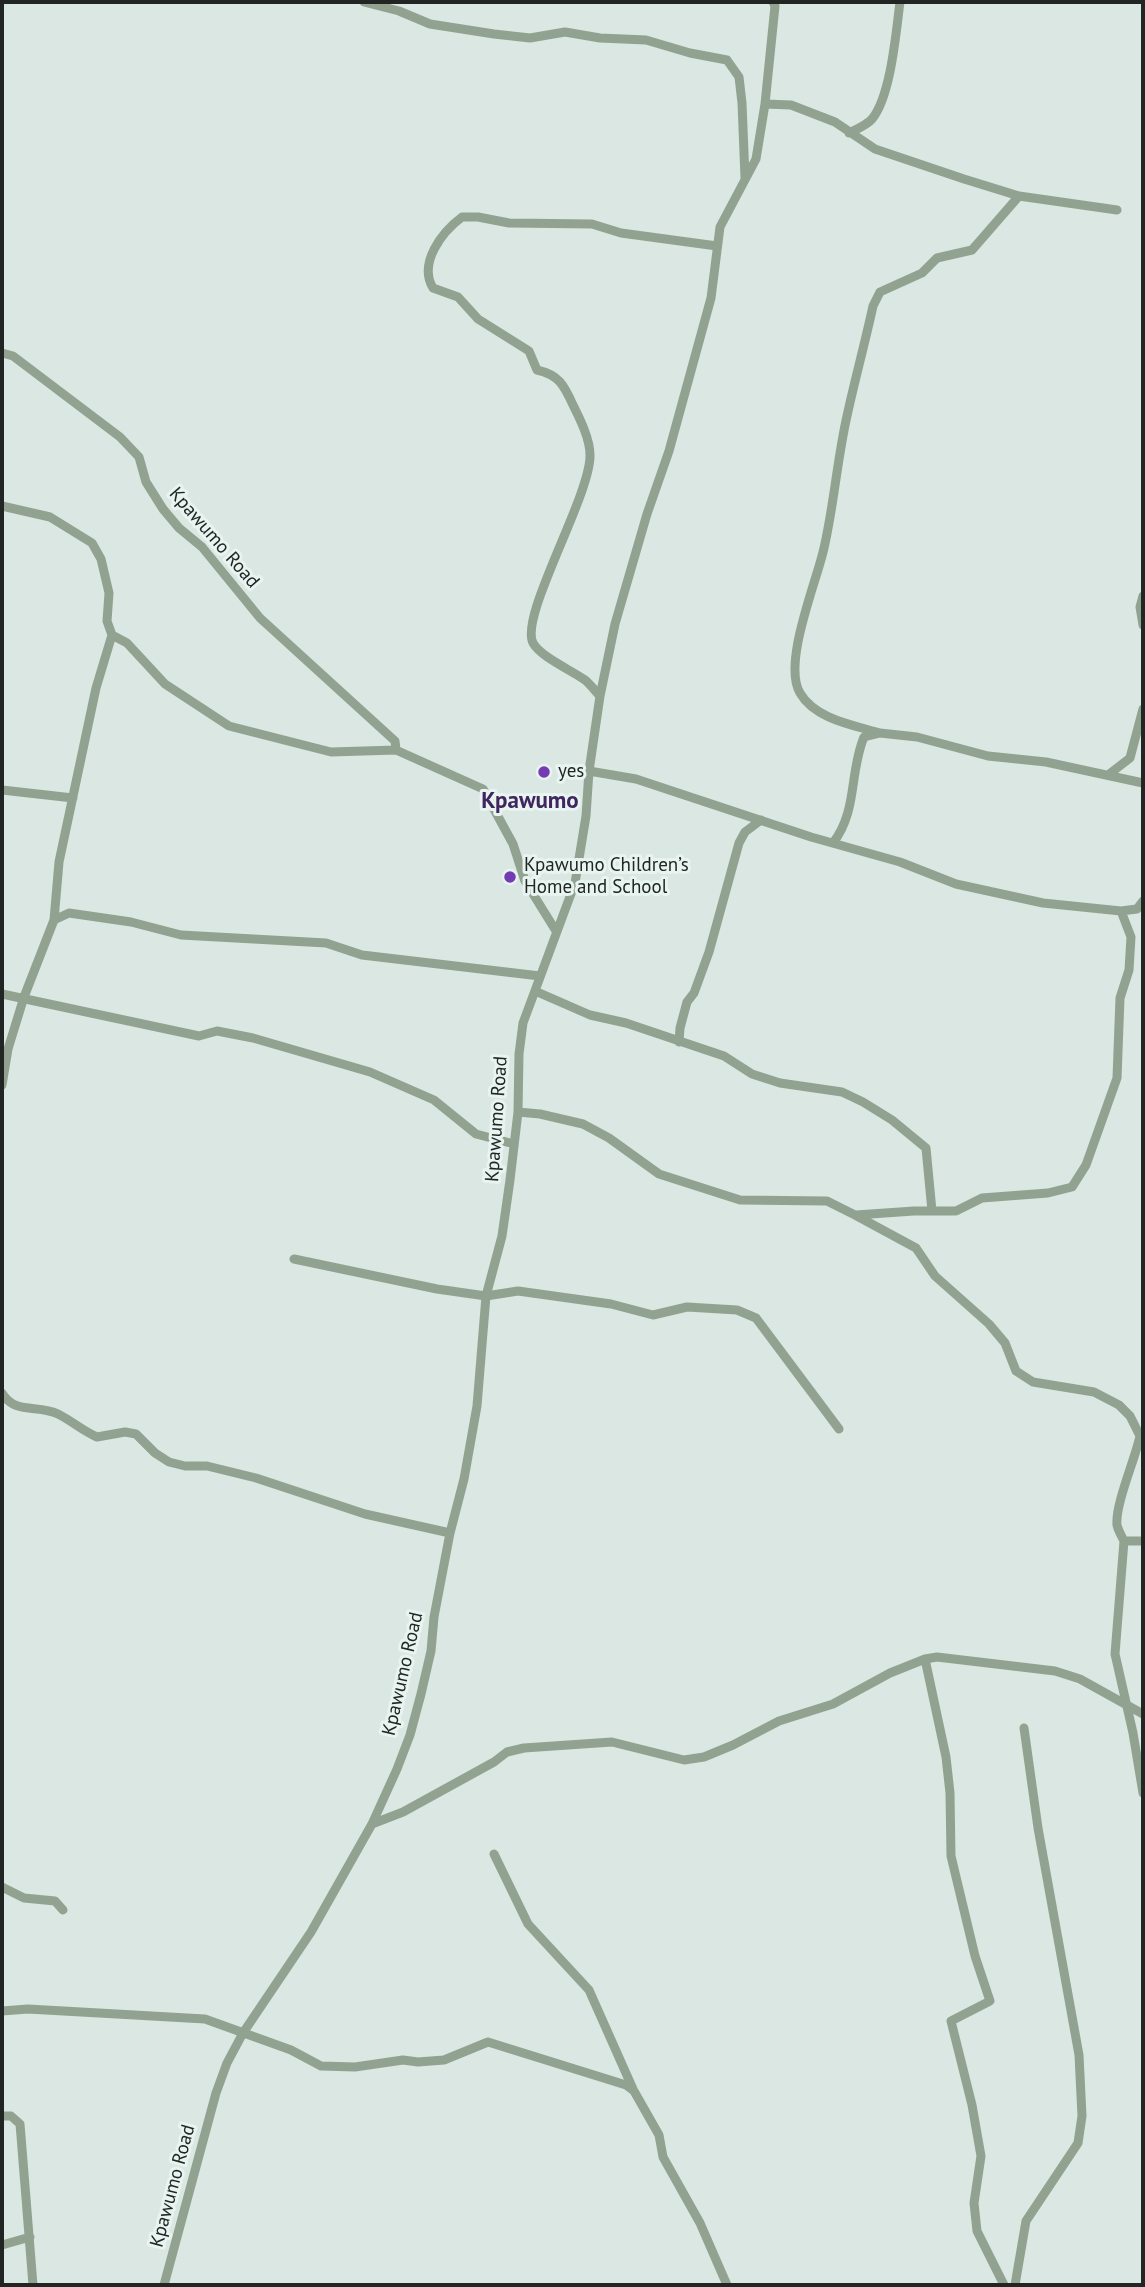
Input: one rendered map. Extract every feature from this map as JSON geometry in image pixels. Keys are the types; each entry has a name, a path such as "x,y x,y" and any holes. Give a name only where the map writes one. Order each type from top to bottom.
{"street":[{"path":"364,2 399,11 430,24 530,38 565,32 600,38 646,40 727,60 738,77 740,90 745,180"},
{"name":"Kpawumo Road","path":"164,2285 216,2093 227,2063 243,2033 311,1932 372,1824 397,1769 413,1724 431,1651 450,1533 464,1479 477,1406 486,1296 502,1236 518,1112 519,1054 523,1023 575,883 600,696 615,624 711,298 720,227 756,159 765,104 775,6 773,2"},
{"path":"849,133 870,121 881,106 900,2"},
{"path":"765,104 791,105 835,122 875,149 1019,196 1117,209"},
{"path":"1019,196 972,250 937,258 922,273 880,292 873,306 847,416 824,549 812,587 795,665 799,692 814,710 880,733 917,737 988,756 1046,762 1143,783"},
{"path":"600,696 588,682 544,654 533,642 531,629 583,484 590,455 581,421 565,388 551,373 537,370 529,351 478,319 458,297 433,288 429,281 429,265 440,239 462,217 509,223 592,224 621,233 717,246"},
{"name":"Kpawumo Road","path":"2,353 13,356 120,437 139,457 146,482 179,528 202,547 260,618 396,741 396,750 483,789 513,845 525,881 556,931"},
{"path":"2,506 50,517 92,542 101,559 109,593 107,621 112,635 96,688 59,862 54,920 24,998 8,1049 2,1085"},
{"path":"1143,596 1140,607 1143,625"},
{"path":"112,635 127,643 166,684 229,726 331,752 396,750"},
{"path":"1108,775 1130,758 1143,709"},
{"path":"833,843 845,828 859,750 864,737 880,733"},
{"path":"589,771 636,779 900,862 956,884 1043,903 1121,911 1137,909 1143,901"},
{"path":"2,790 74,798"},
{"path":"679,1042 687,1002 694,993 709,952 739,844 745,832 761,820"},
{"path":"855,1215 956,1211 982,1198 1048,1193 1072,1187 1086,1165 1117,1078 1120,998 1129,970 1131,937 1121,911"},
{"path":"54,920 69,913 131,922 181,935 326,943 362,955 540,976"},
{"path":"535,991 590,1015 626,1023 724,1056 752,1074 780,1083 842,1092 863,1102 892,1120 926,1148 932,1211"},
{"path":"2,994 200,1036 217,1031 253,1038 370,1072 434,1100 475,1134 514,1144"},
{"path":"518,1112 583,1124 609,1138 659,1174 740,1200 827,1201 916,1248 935,1276 989,1324 1004,1343 1016,1371 1033,1382 1094,1392 1119,1405 1130,1416 1141,1439 1123,1493 1117,1526 1124,1541 1115,1654 1143,1793"},
{"path":"294,1259 437,1289 486,1296 518,1291 611,1304 653,1315 687,1307 737,1310 756,1318 839,1429"},
{"path":"2,1393 7,1401 20,1408 54,1412 97,1437 125,1432 136,1434 155,1453 169,1462 185,1466 207,1466 256,1478 365,1514 450,1533"},
{"path":"1124,1541 1143,1541"},
{"path":"372,1824 403,1812 494,1762 507,1752 524,1748 612,1742 684,1760 704,1757 779,1721 833,1704 890,1673 937,1657 1055,1671 1080,1679 1143,1714"},
{"path":"925,1659 946,1757 950,1793 951,1856 975,1956 990,2001 951,2021 972,2105 981,2156 974,2203 977,2231 1003,2285"},
{"path":"1015,2285 1026,2221 1078,2143 1082,2116 1079,2055 1038,1828 1024,1728"},
{"path":"494,1854 528,1924 589,1990 634,2091 659,2135 663,2158 700,2223 727,2285"},
{"path":"2,1887 24,1898 55,1901 63,1910"},
{"path":"2,2011 27,2009 205,2019 291,2050 321,2066 355,2067 403,2060 444,2060 488,2042 626,2085 634,2091"},
{"path":"2,2116 11,2116 20,2124 33,2285"},
{"path":"2,2245 30,2237"}],"place":[{"name":"yes","path":"544,772"},
{"name":"Kpawumo Children’s Home and School","path":"510,877"}],"district":[{"name":"Kpawumo","path":"530,801"}]}
